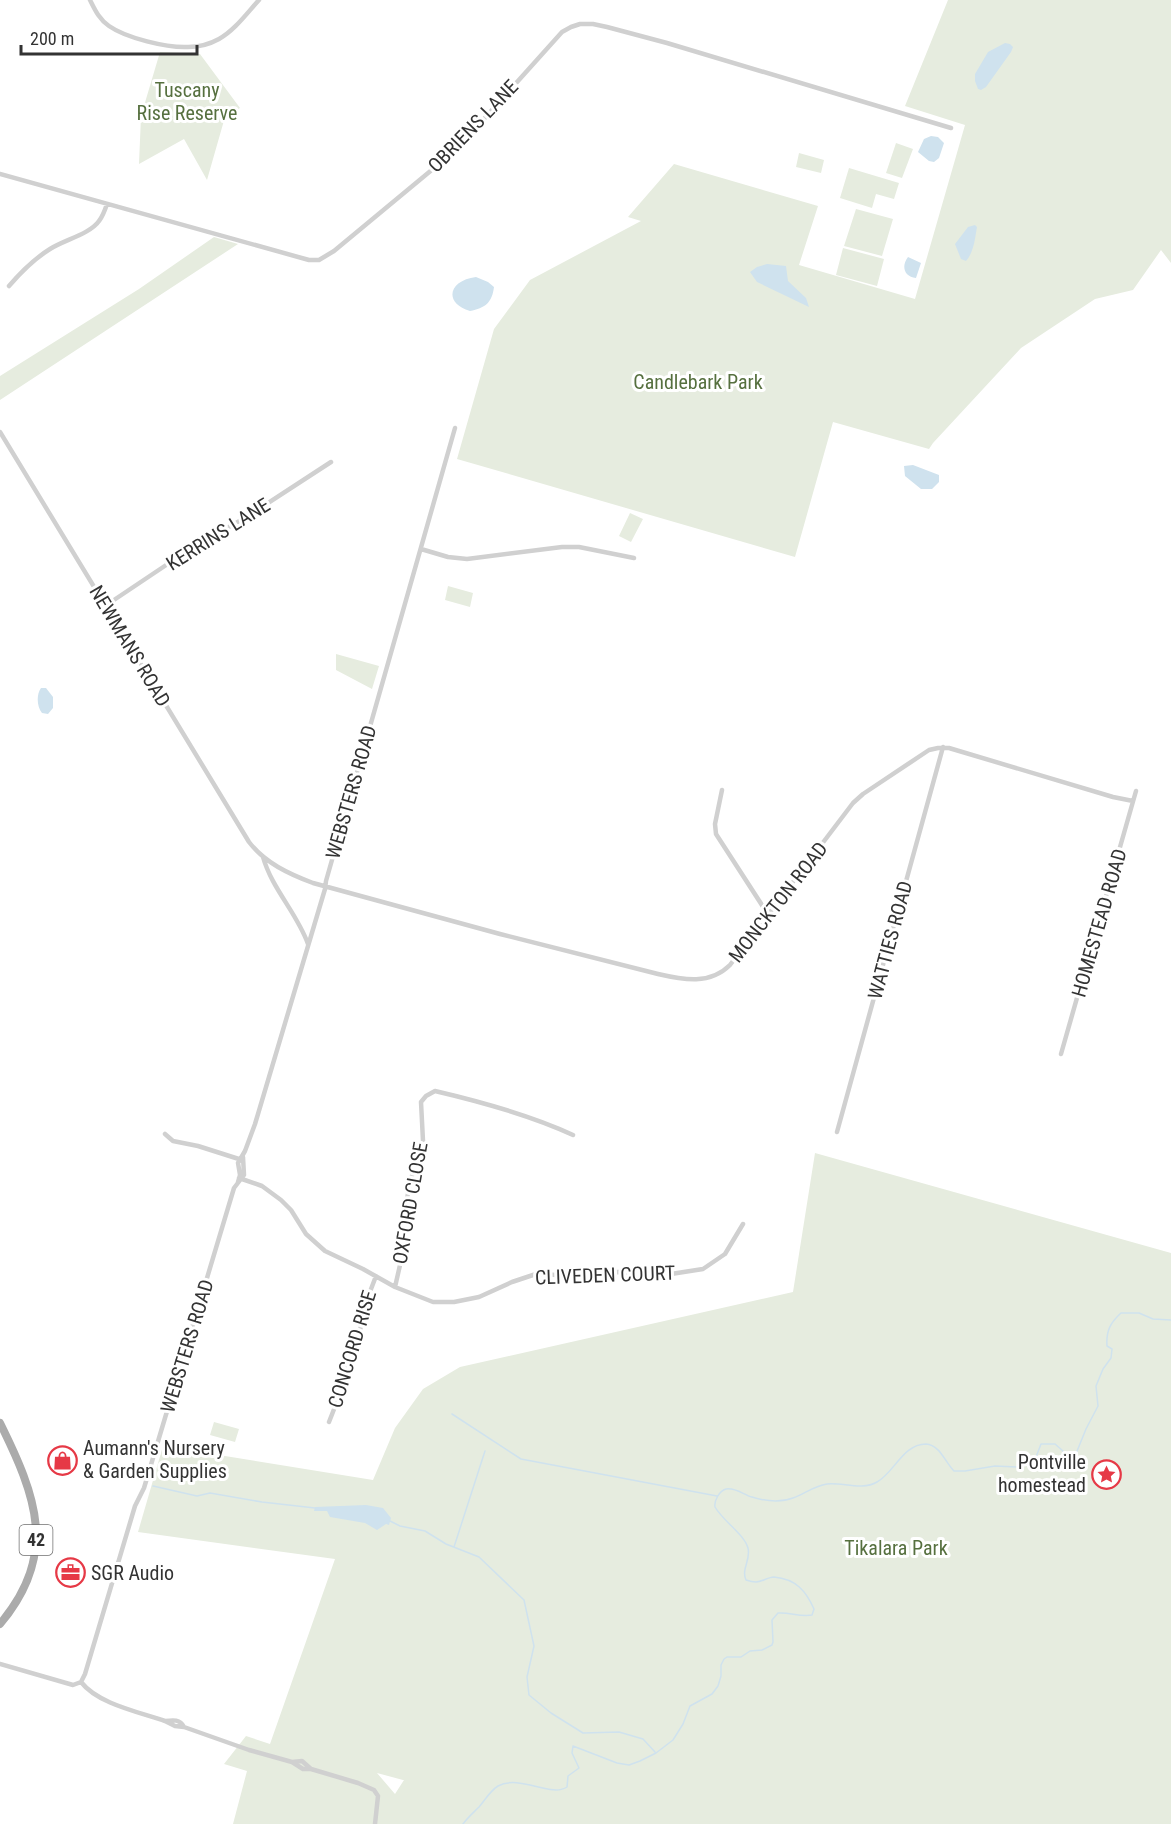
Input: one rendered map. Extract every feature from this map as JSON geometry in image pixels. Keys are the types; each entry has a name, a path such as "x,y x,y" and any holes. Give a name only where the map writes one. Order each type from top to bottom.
{"main road":[{"name":"42","path":"0,1423 26,1480 34,1507 35,1548 25,1586 0,1624"},
{"name":"42","path":"0,1432 13,1452"}],"street":[{"path":"90,0 98,16 110,26 126,34 152,42 188,47 213,42 232,29 259,0"},
{"name":"OBRIENS LANE","path":"0,174 309,260 318,260 326,257 457,149 557,36 566,29 580,24 600,26 667,44 951,128"},
{"path":"9,286 26,267 41,255 95,226 107,204"},
{"name":"WEBSTERS ROAD","path":"81,1682 135,1506 144,1488 234,1188 240,1179 241,1158 264,1093 314,924 455,428"},
{"name":"NEWMANS ROAD","path":"0,432 245,835 263,857 270,876 302,928 308,944"},
{"name":"KERRINS LANE","path":"105,606 196,544 245,518 331,462"},
{"path":"421,549 448,557 467,559 562,547 579,547 634,558"},
{"path":"943,747 1113,797 1134,801"},
{"name":"MONCKTON ROAD","path":"325,886 658,974 691,980 709,978 724,971 863,794 928,750 943,747"},
{"name":"WATTIES ROAD","path":"837,1132 943,747"},
{"path":"722,790 715,824 716,834 769,916"},
{"name":"HOMESTEAD ROAD","path":"1061,1054 1136,791"},
{"name":"NEWMANS ROAD","path":"263,857 297,877 325,886"},
{"path":"302,928 310,928 314,924"},
{"name":"OXFORD CLOSE","path":"395,1287 403,1252 410,1182 423,1141 421,1102 426,1096 435,1091 479,1102 533,1118 573,1135"},
{"path":"165,1134 173,1141 241,1158"},
{"name":"CLIVEDEN COURT","path":"240,1179 262,1186 281,1200 291,1210 306,1234 325,1251 395,1287 433,1302 454,1302 479,1297 512,1282 536,1275 616,1272 671,1274 703,1269 725,1254 743,1224"},
{"name":"CONCORD RISE","path":"328,1422 338,1400 349,1356 360,1330 376,1276"},
{"path":"1,1664 73,1685 81,1682 87,1691 101,1698 165,1721 177,1721 184,1727 249,1750 292,1762 303,1769 311,1769 358,1783 374,1790 378,1796 375,1824"}],"green space":[{"name":"Candlebark Park","path":"948,0 1171,0 1171,263 1161,250 1133,290 1095,299 1021,348 929,449 833,422 795,557 457,459 494,329 530,280 641,221 628,217 674,164 818,206 799,265 915,299 965,125 905,106"},
{"name":"Tuscany Rise Reserve","path":"160,52 200,54 240,108 225,117 207,180 184,139 139,164 141,116"},
{"path":"896,143 913,149 902,178 886,173"},
{"path":"799,153 824,160 821,173 796,167"},
{"path":"849,168 899,183 894,199 876,194 872,208 840,198"},
{"path":"856,209 893,219 882,256 844,246"},
{"path":"214,237 238,244 0,400 0,376 139,289"},
{"path":"843,248 884,259 877,286 836,275"},
{"path":"630,513 643,519 631,542 619,536"},
{"path":"448,586 473,593 470,607 445,600"},
{"path":"336,654 379,666 372,689 336,670"},
{"name":"Tikalara Park","path":"815,1153 1171,1253 1171,1824 233,1824 247,1771 224,1764 246,1736 270,1744 335,1559 138,1532 163,1446 373,1480 395,1428 423,1389 460,1367 793,1292","holes":["377,1773 404,1780 395,1794"]},
{"path":"214,1422 239,1429 235,1442 210,1435"}],"water":[{"path":"1005,43 1013,47 1011,52 986,87 978,89 975,74 988,52"},
{"path":"931,136 938,137 944,143 939,158 934,162 929,161 918,152 924,139"},
{"path":"975,225 977,227 974,245 966,261 961,259 955,244 968,227"},
{"path":"908,257 921,263 916,278 906,273 904,267"},
{"path":"767,264 786,266 788,281 806,298 809,307 757,282 750,272"},
{"path":"476,277 494,287 492,297 487,304 470,311 455,302 453,292 460,282"},
{"path":"913,465 939,475 939,482 932,489 921,489 905,476 904,466"},
{"path":"41,688 46,688 53,697 53,708 48,714 42,713 39,708 38,697"},
{"path":"366,1505 383,1508 391,1518 389,1525 386,1524 377,1530 365,1523 330,1517 327,1511 314,1511 315,1507"}],"waterway":[{"path":"463,1824 498,1786 516,1783 553,1790 567,1787 568,1776 579,1768 572,1753 573,1746 617,1763 629,1765 656,1753 673,1740 690,1706 712,1694 718,1686 724,1659 741,1657 750,1651 762,1650 772,1645 772,1620 778,1613 812,1615 814,1609 811,1603 804,1591 794,1583 774,1577 758,1582 746,1580 748,1557 746,1543 715,1507 715,1502 723,1490 733,1489 749,1496 778,1501 788,1500 827,1484 871,1485 883,1478 911,1449 926,1444 935,1447 954,1471 995,1466 1017,1467 1036,1457 1041,1444 1055,1444 1063,1451 1063,1462 1073,1461 1098,1406 1096,1386 1103,1369 1111,1358 1112,1349 1107,1346 1111,1324 1121,1313 1139,1313 1153,1319 1171,1320"},
{"path":"452,1414 521,1459 717,1496"},
{"path":"454,1547 485,1451"},
{"path":"153,1486 197,1496 210,1493 315,1508"},
{"path":"390,1521 400,1526 425,1531 446,1544 479,1557 524,1600 534,1646 527,1677 529,1695 551,1713 583,1733 619,1732 643,1739 655,1752"}],"place":[{"name":"Aumann's Nursery & Garden Supplies","path":"62,1460"},
{"name":"Pontville homestead","path":"1107,1474"},
{"name":"SGR Audio","path":"70,1573"}]}
